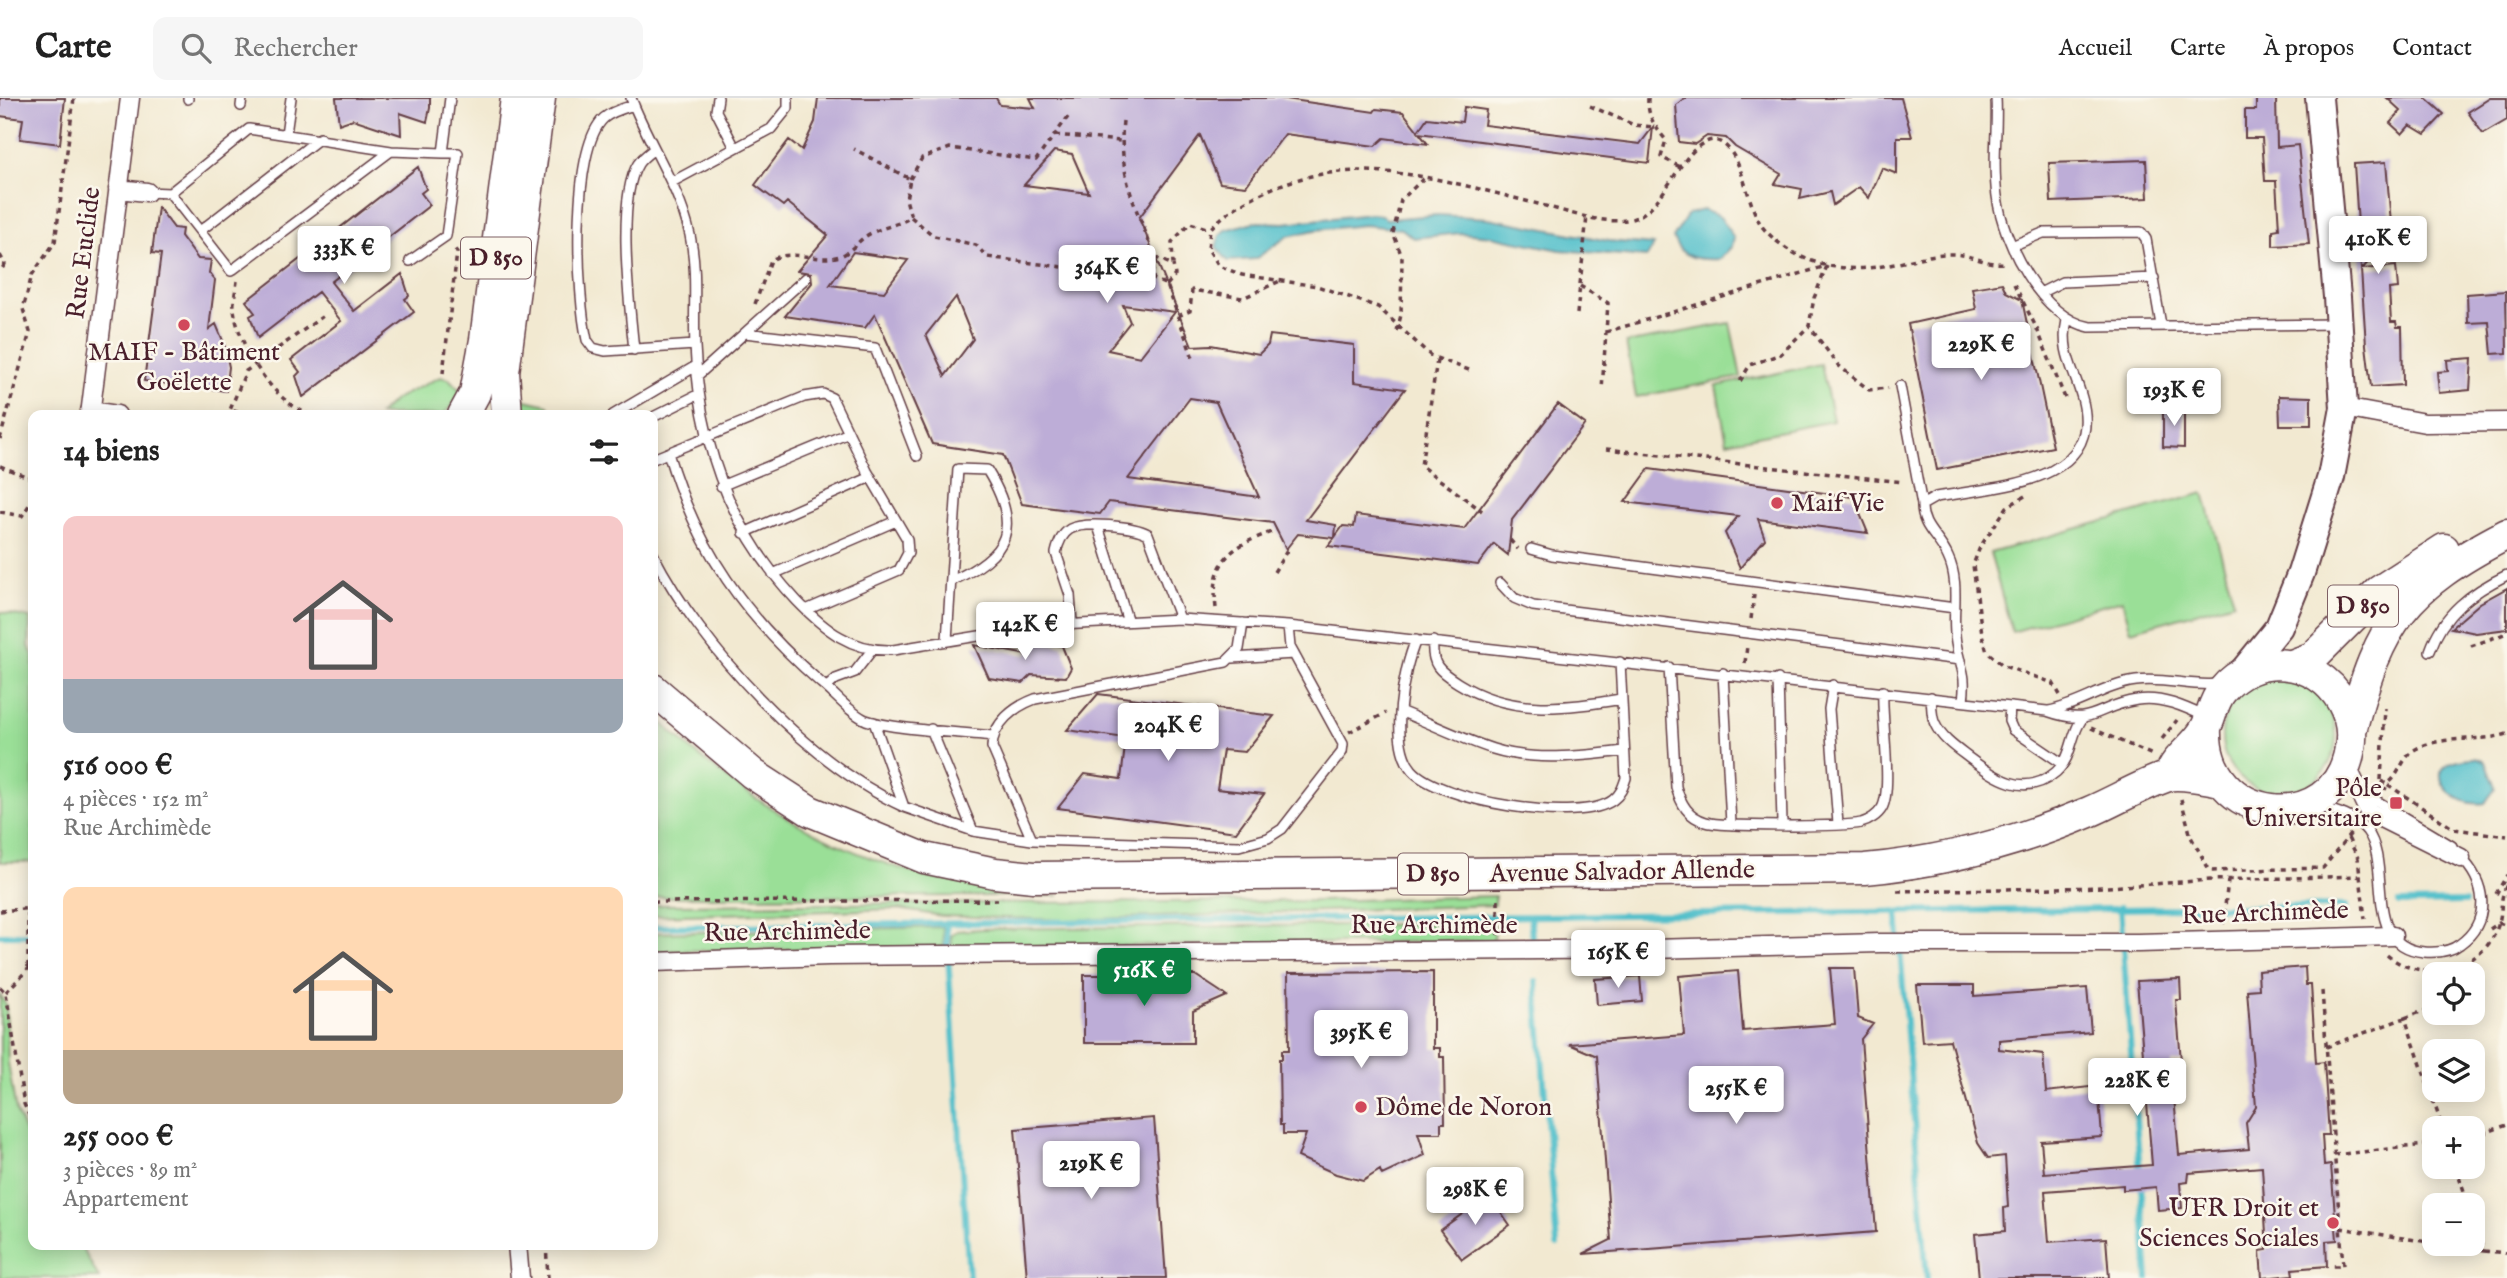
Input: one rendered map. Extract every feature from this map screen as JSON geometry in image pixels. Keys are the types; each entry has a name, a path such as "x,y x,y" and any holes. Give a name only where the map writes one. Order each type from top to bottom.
{"main road":[{"name":"D 850","path":"466,410 475,393 485,340 516,98"},
{"name":"D 850","path":"507,410 504,372 541,98"},
{"name":"D 850","path":"2287,664 2320,652 2365,603 2403,574 2451,545 2507,519"},
{"name":"D 850","path":"2351,732 2374,656 2398,614 2429,580 2445,568 2507,534"},
{"path":"2287,664 2318,675 2328,683 2344,705 2351,732 2357,783 2331,788 2308,804 2281,810 2253,806 2241,800 2220,781 2208,756 2207,722 2220,692 2235,678 2260,666 2287,664"},
{"name":"Avenue Salvador Allende","path":"658,673 715,741"},
{"name":"Avenue Salvador Allende","path":"658,693 779,793 844,827 935,860 995,873 1046,877 1865,869 1903,866 1992,846 2089,813 2170,775 2206,777 2220,781"},
{"name":"Avenue Salvador Allende","path":"2170,775 2176,761 2186,754 2207,722"}],"street":[{"name":"Rue Euclide","path":"90,410 130,98"},
{"path":"2235,678 2279,627 2317,527 2331,477 2344,408 2319,98"},
{"path":"118,189 147,192"},
{"path":"2344,408 2425,423 2507,422"},
{"path":"2279,627 2287,664"},
{"path":"2357,783 2363,804 2381,820 2461,858"},
{"name":"Rue Archimède","path":"658,962 987,954 1498,951 1880,943 2138,943 2385,936"},
{"path":"518,1250 520,1278"}],"lane":[{"path":"286,134 291,98"},
{"path":"443,153 450,98"},
{"path":"718,98 716,111 735,148"},
{"path":"672,182 771,129 788,108 788,98"},
{"path":"1996,98 1994,163 1997,200 2019,257 2040,293 2067,320 2090,327 2339,324"},
{"path":"695,345 605,351 593,348 587,340 578,275 580,212 589,149 603,119 633,101 672,182 694,253 695,345 699,394 706,437 721,486 744,533 773,574 806,610 837,636 872,650 893,650 1072,623 1180,618 1288,626 1833,685 2047,711 2082,719 2136,700 2153,699 2186,707 2207,722"},
{"path":"147,192 170,193 249,129 391,151 457,153 446,236 410,261"},
{"path":"200,231 320,138"},
{"path":"634,351 627,256 629,195 638,164 654,149"},
{"path":"170,193 231,271 391,151"},
{"path":"2014,245 2043,233 2141,232 2146,239 2161,325"},
{"path":"623,410 697,371 746,333 806,278"},
{"path":"2040,293 2062,282 2154,278"},
{"path":"1922,505 1936,497 2046,476 2064,463 2079,444 2083,430 2082,398 2066,360 2064,334 2067,320"},
{"path":"746,333 875,348 917,456"},
{"path":"1900,386 1924,522 1951,564 1955,641 1966,675 1963,701"},
{"path":"658,414 699,394"},
{"path":"658,457 814,394 832,398 908,546 903,567 806,610"},
{"path":"721,486 849,433"},
{"path":"668,453 691,518 738,600 762,627 862,718 874,722 993,736"},
{"path":"947,640 958,469 987,470 1002,494 1007,522 1002,546 981,568 951,581"},
{"path":"744,533 871,477"},
{"path":"773,574 896,521"},
{"path":"1072,623 1070,595 1057,560 1057,547 1071,528 1098,526 1134,528 1148,534 1180,618"},
{"path":"1098,526 1127,619"},
{"path":"1531,549 1955,608"},
{"path":"658,563 682,607 700,631 781,717 866,788 904,807 973,831 1032,840 1239,846 1254,843 1282,829 1342,752 1341,736 1294,654 1288,638 1288,626"},
{"path":"2430,651 2439,630 2456,607 2483,587 2507,575"},
{"path":"1500,583 1514,598 1533,606 1960,660"},
{"path":"1233,658 1239,649 1243,623"},
{"path":"1416,640 1402,681 1404,753 1412,771 1465,797 1499,806 1561,809 1598,807 1611,802 1622,791 1626,778 1620,662"},
{"path":"1433,641 1432,659 1438,670 1476,694 1495,701 1550,708 1621,699"},
{"path":"827,687 831,682 855,672 872,650"},
{"path":"1032,840 996,762 993,736 1011,712 1035,699 1210,667 1233,658 1294,654"},
{"path":"1669,667 1674,769 1681,803 1689,814 1704,822 1838,824 1861,823 1873,818 1886,798 1883,691"},
{"path":"1723,673 1731,824"},
{"path":"2047,711 2070,706 2135,681 2197,686 2235,678"},
{"path":"1778,679 1782,823"},
{"path":"1833,685 1829,709 1838,824"},
{"path":"1931,697 1933,720 1940,733 1998,780 2010,784 2033,784 2056,772 2063,764 2082,719"},
{"path":"2010,706 2009,721 2013,730 2063,764"},
{"path":"1402,708 1494,749 1523,755 1553,757 1624,751"},
{"path":"874,722 904,807"},
{"path":"930,729 973,831"},
{"path":"2308,804 2352,819 2372,840 2385,936 2417,951 2434,952 2457,947 2470,935 2480,917 2483,899 2478,878 2461,858"}],"path":[{"path":"0,439 30,332 23,309 32,275 55,242 74,98"},
{"path":"1648,98 1647,108 1654,127 1667,140 1661,157 1682,168"},
{"path":"1590,106 1634,125 1654,127"},
{"path":"1068,117 1036,160 950,148 922,158 910,179 906,199 911,217 934,236 976,245 987,257 1153,279 1167,285 1194,361"},
{"path":"1123,121 1121,141 1133,204 1155,257 1153,279"},
{"path":"1055,135 1121,141"},
{"path":"1469,370 1437,359 1378,307 1317,286 1242,275 1219,266 1208,249 1210,229 1249,199 1310,174 1351,170 1425,177 1610,220 1638,218 1647,212 1703,144 1714,140 1725,144 1734,159 1753,211 1764,229 1795,254 1828,266 1870,268 1952,254 1990,264 2019,257"},
{"path":"854,149 910,179"},
{"path":"1397,331 1401,315 1402,257 1393,233 1401,200 1425,177"},
{"path":"1577,314 1587,216"},
{"path":"746,333 771,260 784,253 817,258 843,255 868,234 896,227 911,217"},
{"path":"1167,285 1175,275 1172,242 1189,223 1210,229"},
{"path":"443,373 457,252 446,236"},
{"path":"0,255 5,264 0,272"},
{"path":"1155,257 1173,265"},
{"path":"2003,263 2037,329 2070,408"},
{"path":"239,265 234,309 254,366 296,410"},
{"path":"1740,381 1750,365 1781,354 1809,326 1814,298 1828,266"},
{"path":"1606,332 1828,266"},
{"path":"1178,316 1190,311 1192,290 1243,298 1281,281"},
{"path":"1580,286 1608,303 1602,390"},
{"path":"230,410 246,371 326,314"},
{"path":"1809,326 1838,365 1869,390 1900,386"},
{"path":"1437,359 1421,466 1482,511"},
{"path":"1606,449 1918,484"},
{"path":"0,466 28,477"},
{"path":"2030,480 2033,492 2007,507 1980,547 1973,565 1982,634 1987,652 2004,666 2053,683 2070,706"},
{"path":"0,512 22,516 28,507"},
{"path":"1217,621 1213,585 1221,563 1241,543 1277,530"},
{"path":"1273,572 1288,548"},
{"path":"1751,619 1755,593"},
{"path":"2471,646 2507,633"},
{"path":"1743,675 1747,644"},
{"path":"1341,736 1402,708"},
{"path":"2082,719 2094,730 2165,760 2180,796 2191,837 2210,871 2211,880"},
{"path":"2507,734 2421,747 2407,756 2392,781 2387,784 2455,829 2507,836"},
{"path":"2357,783 2381,781"},
{"path":"2352,819 2345,829 2355,838"},
{"path":"2210,871 2323,868 2348,838"},
{"path":"2364,853 2368,909 2398,955"},
{"path":"2494,911 2497,891 2507,875"},
{"path":"2223,926 2228,882 2367,876"},
{"path":"2499,923 2502,895 2507,885"},
{"path":"1498,892 1498,951"},
{"path":"0,911 28,908"},
{"path":"2480,943 2487,934 2491,920"},
{"path":"2409,960 2438,965 2462,959 2472,951"},
{"path":"6,992 28,967"},
{"path":"0,987 6,992 24,1104 28,1113"},
{"path":"2322,991 2343,1266 2333,1266"},
{"path":"2326,1046 2422,1012"},
{"path":"2405,1018 2439,1116"},
{"path":"2485,1133 2507,1125"},
{"path":"2334,1155 2422,1145"},
{"path":"2340,1228 2422,1241"},
{"path":"546,1250 548,1278"},
{"path":"2485,1251 2507,1252"}],"green space":[{"path":"1730,323 1741,377 1636,397 1626,343"},
{"path":"1821,364 1833,421 1727,442 1716,386"},
{"path":"440,377 449,379 464,394 448,410 384,410 395,399"},
{"path":"517,398 548,405 549,410 518,410"},
{"path":"2204,493 2234,602 2131,631 2122,600 2012,632 1990,553"},
{"path":"0,612 28,618 28,862 0,862"},
{"path":"2279,679 2301,683 2311,688 2327,704 2332,714 2336,736 2332,758 2327,768 2311,784 2301,789 2279,793 2257,789 2247,784 2231,768 2226,758 2222,736 2226,714 2231,704 2247,688 2257,683"},
{"path":"658,719 713,768 747,792 817,834 855,852 932,877 1059,896 658,897"},
{"path":"1495,896 1495,905 1066,920 942,916 898,909 658,916 658,905 1321,901"},
{"path":"1495,925 1494,941 952,948 951,936 957,931 981,929"},
{"path":"943,927 944,947 658,951 658,933"},
{"path":"0,994 6,1005 8,1063 16,1111 28,1139 28,1250 83,1250 99,1278 0,1278"}],"water":[{"path":"1703,210 1720,217 1734,238 1732,246 1720,259 1692,257 1676,245 1673,238 1688,214"},
{"path":"1381,215 1386,219 1438,215 1488,218 1609,241 1654,245 1647,257 1560,250 1491,236 1461,233 1413,238 1402,229 1364,225 1288,236 1255,259 1228,261 1216,247 1220,235 1226,230 1254,222 1284,223"},
{"path":"2475,758 2485,762 2495,788 2485,803 2459,799 2443,784 2441,775 2445,767 2456,761"}],"building":[{"path":"0,98 65,98 60,144 20,139 23,119 0,116"},
{"path":"336,98 430,98 430,108 427,122 400,113 401,135 353,119 339,124"},
{"path":"818,98 996,98 1000,105 1035,108 1030,98 1279,98 1374,112 1376,109 1403,112 1418,131 1427,118 1462,122 1464,107 1486,110 1484,125 1640,144 1653,127 1649,163 1419,133 1428,144 1384,138 1375,146 1285,134 1246,186 1220,183 1200,135 1139,218 1192,346 1211,345 1259,354 1268,345 1270,335 1354,345 1354,382 1405,389 1306,520 1336,525 1335,537 1343,526 1354,527 1356,515 1464,529 1558,404 1585,424 1512,520 1508,555 1494,544 1478,565 1328,546 1334,538 1298,534 1286,549 1273,523 1109,502 1100,514 1022,504 1003,455 932,444 875,314 865,328 785,316 812,283 811,273 797,271 828,235 787,202 783,206 755,185 789,140 802,150 815,122","holes":["1054,151 1072,154 1089,193 1024,185","853,252 908,260 884,292 830,285","956,297 973,339 945,376 926,335","1123,305 1175,312 1140,357 1108,350 1130,322","1190,398 1216,402 1259,497 1128,479"]},
{"path":"1685,98 1901,98 1912,137 1897,137 1897,174 1882,168 1869,198 1859,187 1833,205 1830,192 1800,199 1802,189 1775,184 1781,174 1735,147 1726,138 1707,136 1695,144 1679,142 1676,105"},
{"path":"2256,98 2276,98 2277,147 2298,145 2309,244 2273,246 2273,230 2279,229 2276,181 2265,181 2262,138 2245,138 2245,110 2256,110"},
{"path":"2387,98 2426,98 2444,114 2425,134 2410,125 2402,134 2390,123 2401,111"},
{"path":"2490,98 2507,98 2507,120 2483,134 2468,112"},
{"path":"2146,160 2148,198 2051,202 2049,163"},
{"path":"2386,162 2392,236 2362,269 2396,266 2398,288 2389,289 2391,322 2402,327 2403,385 2371,387 2366,345 2354,164"},
{"path":"418,167 426,189 421,193 430,205 331,282 354,311 402,274 409,296 405,299 414,312 303,397 296,376 300,372 291,360 341,321 318,292 258,338 250,316 255,313 246,301"},
{"name":"MAIF - Bâtiment Goëlette","path":"158,207 174,228 182,229 181,236 198,259 211,260 209,273 215,280 209,329 216,324 224,343 229,367 226,391 144,381 161,254 152,253"},
{"path":"2002,283 2006,292 2022,300 2053,447 1937,470 1908,324 1976,309 1972,288"},
{"path":"2506,291 2507,353 2492,354 2489,322 2468,323 2467,294"},
{"path":"2472,358 2470,390 2439,393 2437,372 2448,371 2447,360"},
{"path":"2279,396 2311,397 2311,425 2280,425"},
{"path":"2163,409 2184,409 2184,448 2163,447"},
{"path":"1649,469 1853,497 1868,533 1758,519 1765,539 1740,568 1725,533 1738,516 1625,502"},
{"path":"2507,588 2507,629 2476,633 2451,628 2480,603"},
{"path":"1032,640 1062,646 1071,668 1066,677 1031,675 1023,683 989,678 974,645 1027,655"},
{"path":"1098,694 1274,716 1245,752 1223,750 1217,789 1264,794 1236,832 1058,808 1085,774 1121,779 1126,738 1067,730"},
{"path":"2305,967 2306,985 2311,985 2316,1063 2324,1062 2329,1135 2322,1135 2324,1166 2331,1165 2337,1240 2326,1241 2327,1266 2292,1269 2293,1275 2262,1278 2260,1251 2267,1250 2262,1167 2189,1173 2188,1182 2180,1183 2182,1208 2158,1210 2156,1187 2123,1190 2123,1185 2045,1191 2049,1242 2106,1238 2109,1278 1979,1278 1975,1234 2005,1231 2004,1208 2008,1207 2005,1156 1988,1158 1978,1143 1950,1040 1922,1042 1917,985 1974,985 1974,996 2087,988 2091,1032 1999,1040 1999,1049 2043,1054 2046,1092 2098,1086 2102,1137 2041,1141 2044,1173 2152,1165 2137,981 2180,979 2181,1000 2176,1000 2181,1061 2171,1062 2179,1155 2249,1149 2246,1123 2256,1107 2247,990 2259,989 2258,971"},
{"path":"1830,968 1854,968 1858,1018 1873,1024 1861,1039 1876,1232 1583,1254 1611,1240 1597,1056 1569,1044 1684,1035 1679,976 1738,971 1743,1031 1835,1024"},
{"path":"1433,972 1433,1048 1440,1048 1440,1057 1444,1057 1445,1123 1441,1123 1441,1133 1418,1133 1425,1155 1382,1175 1380,1170 1363,1181 1336,1174 1298,1157 1306,1134 1283,1134 1283,1125 1280,1125 1279,1059 1282,1059 1282,1050 1289,1050 1288,973"},
{"path":"1084,975 1195,975 1227,996 1193,1011 1193,1043 1084,1043"},
{"path":"1640,976 1642,1001 1597,1005 1595,979"},
{"path":"1154,1118 1166,1278 1027,1278 1015,1129"},
{"path":"1489,1195 1510,1225 1462,1259 1440,1230"}],"waterway":[{"path":"2399,903 2465,902"},
{"path":"658,927 2346,906"},
{"path":"2120,907 2148,1278"},
{"path":"1897,912 1927,1278"},
{"path":"1530,917 1532,936"},
{"path":"946,924 969,1278"},
{"path":"0,935 28,935"},
{"path":"1536,981 1557,1245"}],"place":[{"name":"MAIF - Bâtiment Goëlette","path":"184,325"},
{"name":"Maif Vie","path":"1777,503"},
{"name":"Pôle Universitaire","path":"2396,803"},
{"name":"Dôme de Noron","path":"1361,1107"},
{"name":"UFR Droit et Sciences Sociales","path":"2333,1223"}]}
